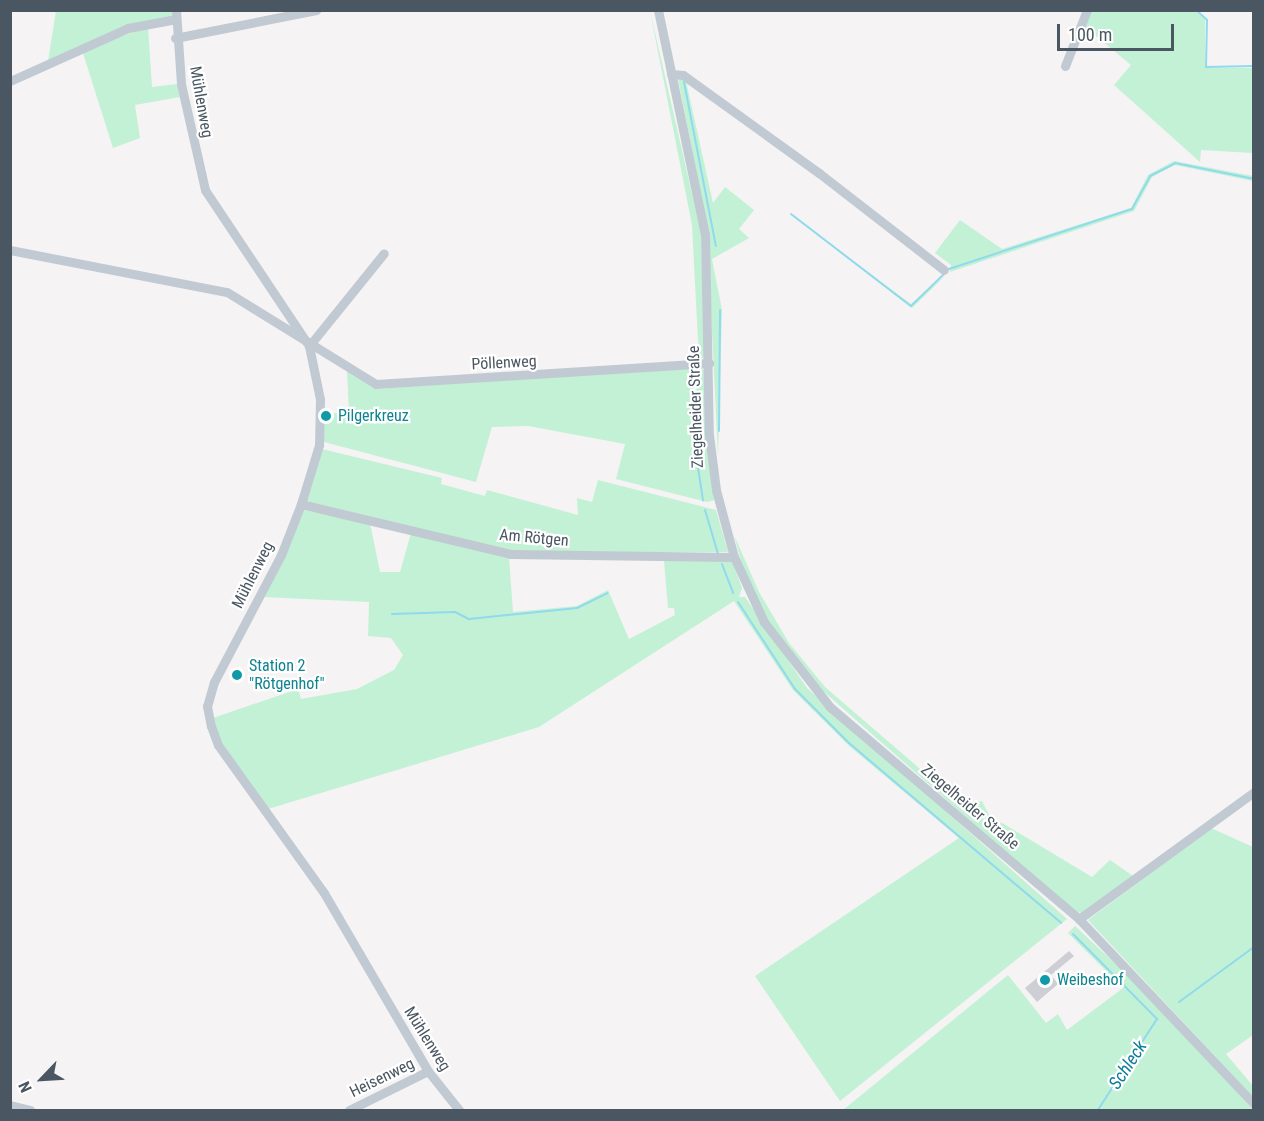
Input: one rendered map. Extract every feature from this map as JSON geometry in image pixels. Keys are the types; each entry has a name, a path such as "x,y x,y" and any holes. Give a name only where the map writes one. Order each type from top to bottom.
{"street":[{"path":"175,38 316,10"},
{"name":"Ziegelheider Straße","path":"658,10 705,234 712,469 734,557 764,622 816,692 1079,919 1173,1013 1254,1104"},
{"path":"1065,66 1087,10"},
{"path":"10,81 128,28 176,15"},
{"name":"Mühlenweg","path":"176,15 175,38 205,190 309,346 320,399 319,446 301,504 281,555 214,682 207,706 211,726 218,745 324,893 428,1071 459,1110"},
{"path":"672,74 683,75 809,166 944,270"},
{"name":"Pöllenweg","path":"10,250 227,292 309,346 376,384 709,363"},
{"path":"309,346 384,253"},
{"name":"Am Rötgen","path":"301,504 511,554 734,557"},
{"path":"1079,919 1254,792"},
{"name":"Heisenweg","path":"349,1110 428,1071"},
{"path":"10,1105 30,1110"}],"green space":[{"path":"56,11 174,11 173,17 48,61"},
{"path":"650,11 701,233 705,357 699,360 692,225"},
{"path":"1090,11 1195,11 1205,19 1205,68 1253,68 1253,153 1201,150 1200,162 1114,85 1131,65 1084,26"},
{"path":"148,27 152,87 177,84 180,97 135,105 140,138 113,148 82,50"},
{"path":"678,79 686,81 713,203 725,187 754,210 739,229 749,238 712,259 722,310 718,456 707,227"},
{"path":"1174,161 1253,176 1253,181 1175,165 1152,177 1134,211 950,272 951,265 935,253 960,220 1002,249 1131,208 1148,175"},
{"path":"790,214 911,304 946,275 912,308"},
{"path":"698,367 704,370 715,500 707,502 616,479 625,444 528,426 492,427 476,482 324,442 324,414 349,412 347,371 376,389"},
{"path":"322,449 442,478 441,484 485,496 487,490 578,515 577,498 592,502 598,480 716,510 728,552 514,552 306,501"},
{"path":"303,510 370,523 380,572 400,572 411,533 509,557 513,612 577,606 608,590 629,639 675,615 674,608 668,608 664,561 732,561 742,588 739,597 745,597 807,688 1067,919 840,1101 755,976 959,838 848,745 793,690 734,601 539,727 268,809 221,742 213,718 298,689 301,699 357,689 394,670 403,655 391,638 368,636 369,602 263,597"},
{"path":"734,536 759,592 789,643 825,687 962,805 982,801 989,815 1092,877 1110,860 1133,876 1082,913 1074,912 814,683 765,617 742,566"},
{"path":"1211,828 1253,847 1253,1035 1226,1054 1253,1086 1253,1097 1088,920"},
{"path":"1075,926 1153,999 1253,1110 843,1110 1008,975 1046,1023 1058,1014 1067,1030 1123,988 1068,933"}],"building":[{"name":"Weibeshof","path":"1069,951 1074,956 1051,975 1058,984 1037,1002 1025,988"}],"waterway":[{"path":"1196,10 1207,20 1206,67 1254,66"},
{"path":"684,82 716,246"},
{"path":"949,269 1132,209 1150,176 1175,163 1254,179"},
{"path":"791,214 911,306 944,274"},
{"path":"719,431 720,310"},
{"path":"695,448 703,500"},
{"path":"705,510 718,554"},
{"path":"722,564 733,593"},
{"path":"392,614 455,612 469,619 577,608 608,593"},
{"path":"738,602 795,689 849,743 1061,923"},
{"path":"1073,934 1157,1019 1098,1110"},
{"name":"Schleck","path":"1179,1002 1254,947"}],"place":[{"name":"Pilgerkreuz","path":"326,416"},
{"name":"Station 2 \"Rötgenhof\"","path":"237,675"},
{"name":"Weibeshof","path":"1045,980"}]}
